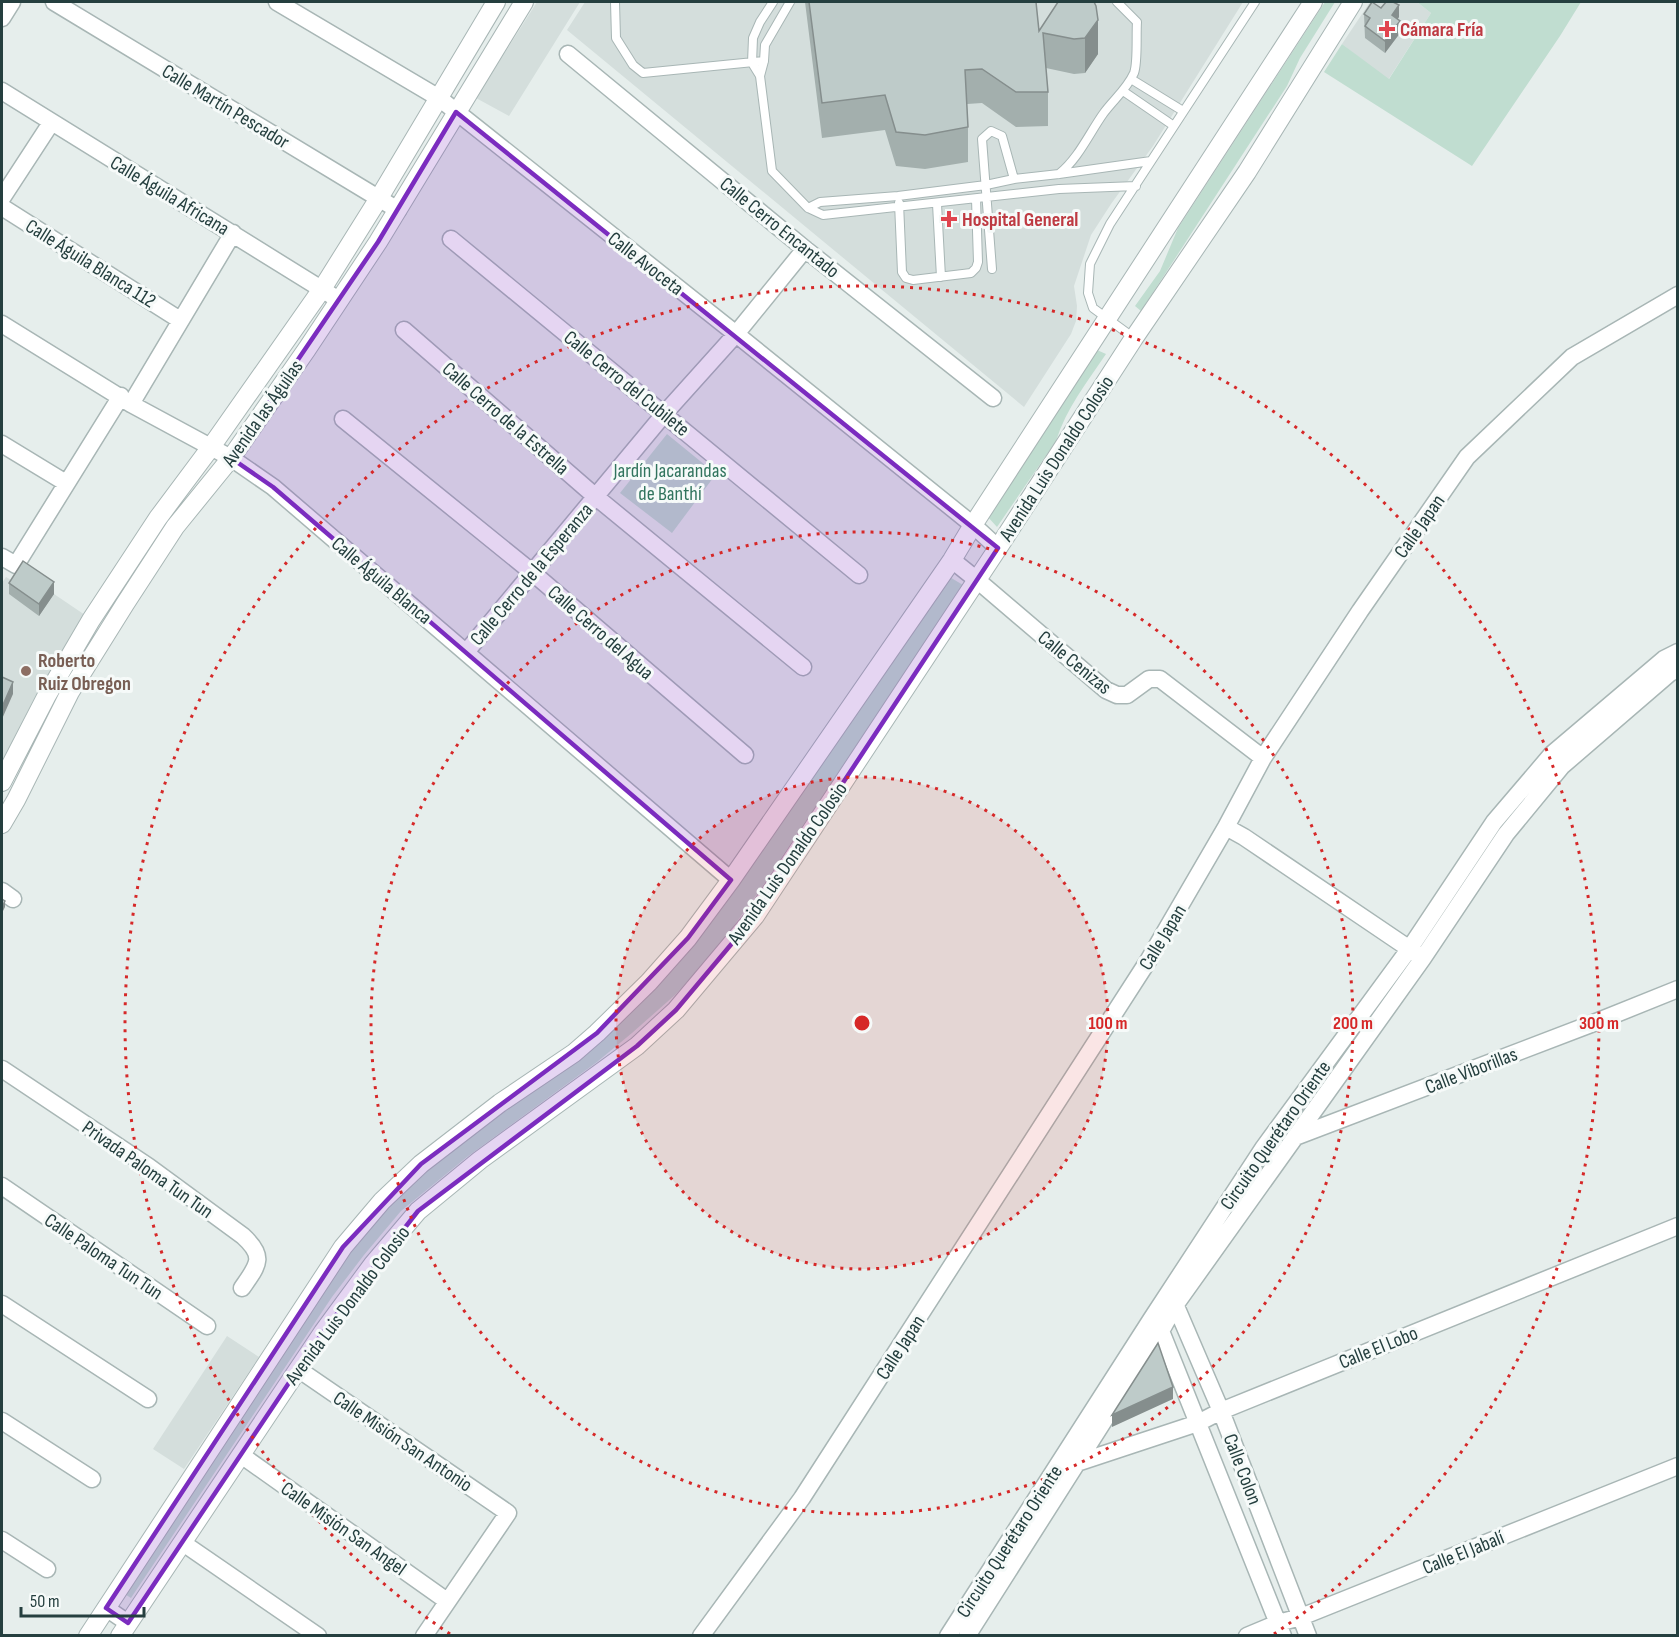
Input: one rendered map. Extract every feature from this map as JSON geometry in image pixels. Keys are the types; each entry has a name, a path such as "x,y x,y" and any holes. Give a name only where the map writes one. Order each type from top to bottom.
{"street":[{"path":"2,18 12,2"},
{"name":"Calle Martín Pescador","path":"54,2 398,210"},
{"name":"Calle Avoceta","path":"277,2 439,98 736,334 973,525 998,548"},
{"name":"Avenida las Águilas","path":"2,782 33,721 91,620 158,518 322,289 496,2"},
{"name":"Avenida las Águilas","path":"2,824 69,692 175,527 231,458 307,349 398,210 524,2"},
{"name":"Avenida Luis Donaldo Colosio","path":"88,1635 343,1247 382,1201 421,1164 500,1103 574,1053 649,982 688,938 731,880 952,560 1314,2"},
{"name":"Avenida Luis Donaldo Colosio","path":"125,1631 322,1332 373,1264 418,1211 480,1160 637,1046 676,1010 755,916 1134,338 1247,172 1353,2"},
{"name":"Calle Cerro Encantado","path":"568,54 805,249 993,398"},
{"name":"Calle Águila Africana","path":"2,92 339,300"},
{"path":"2,198 51,123"},
{"name":"Calle Águila Blanca 112","path":"2,207 180,320"},
{"path":"9,561 126,400 180,320 233,233"},
{"name":"Calle Cerro del Cubilete","path":"450,238 859,575"},
{"name":"Calle Cerro de la Esperanza","path":"466,651 665,413 736,334 805,249"},
{"name":"Calle Japan","path":"701,1635 802,1498 1148,961 1226,827 1263,758 1467,457 1572,357 1677,295"},
{"name":"Calle Águila Blanca","path":"2,324 126,400 231,458 273,487 731,880"},
{"name":"Calle Cerro de la Estrella","path":"404,330 596,497 803,667"},
{"name":"Calle Cerro del Agua","path":"343,419 533,573 745,755"},
{"path":"2,444 66,483"},
{"name":"Calle Cenizas","path":"952,560 1106,690 1117,695 1127,695 1149,679 1160,679 1263,758"},
{"name":"Circuito Querétaro Oriente","path":"1173,1298 1295,1137 1416,953 1494,822 1664,659 1677,652"},
{"name":"Circuito Querétaro Oriente","path":"1557,760 1677,669"},
{"path":"33,721 50,731"},
{"path":"1226,827 1416,953"},
{"name":"Circuito Querétaro Oriente","path":"968,1635 1077,1463 1157,1324 1264,1147 1416,953"},
{"name":"Calle Viborillas","path":"1264,1147 1591,1024 1677,989"},
{"name":"Privada Paloma Tun Tun","path":"2,1069 149,1167 249,1241 258,1255 256,1268 243,1288"},
{"name":"Calle Paloma Tun Tun","path":"2,1186 207,1326"},
{"name":"Calle El Lobo","path":"1077,1463 1198,1423 1221,1411 1677,1226"},
{"name":"Calle Colon","path":"1173,1298 1221,1411 1308,1635"},
{"path":"2,1304 148,1399"},
{"name":"Circuito Querétaro Oriente","path":"948,1635 1157,1324"},
{"name":"Calle Colon","path":"1157,1324 1281,1629"},
{"name":"Calle Misión San Antonio","path":"298,1369 508,1513 447,1601"},
{"path":"2,1421 92,1479"},
{"name":"Calle Misión San Angel","path":"241,1455 447,1601"},
{"name":"Calle El Jabalí","path":"1247,1635 1281,1629 1300,1617 1677,1467"},
{"path":"2,1540 47,1569"},
{"path":"183,1543 318,1635"},
{"path":"424,1635 447,1601"},
{"path":"106,1608 125,1631"}],"lane":[{"path":"615,2 616,38 633,65 643,73 764,61"},
{"path":"773,2 753,38 752,63 759,76 772,171 808,208 823,215 1059,189 1136,186"},
{"path":"759,76 764,61 765,45 790,2"},
{"path":"1059,174 1076,156 1103,114 1123,92 1135,71 1137,22 1117,2"},
{"path":"1134,338 1093,308 1088,293 1090,264 1110,224 1256,2"},
{"path":"1131,79 1183,111"},
{"path":"1123,92 1174,126"},
{"path":"992,269 982,139 991,131 1002,135 1014,179"},
{"path":"808,208 820,202 898,196 1151,161"},
{"path":"898,196 902,272 906,278 913,280 971,273 976,268 978,262 976,199"},
{"path":"937,204 940,277"}],"highlighted area":[{"path":"456,112 998,548 755,916 676,1010 637,1046 418,1211 323,1332 128,1623 106,1608 343,1247 421,1164 597,1033 688,938 731,880 273,487 231,458 378,242"}],"shaded area":[{"path":"537,2 580,2 509,116 476,98"},
{"name":"Hospital General","path":"585,2 1243,2 1153,146 1091,235 1074,286 1077,306 1076,321 1071,334 1024,407 567,30"},
{"name":"Cámara Fría","path":"1370,2 1417,2 1431,13 1388,80 1342,44"},
{"name":"Roberto Ruiz Obregon","path":"23,573 85,615 41,686 2,761 2,583 6,577 16,583"},
{"path":"227,1336 259,1357 184,1469 153,1449"}],"green space":[{"path":"1325,2 1335,2 1300,58 1287,86 1141,311 1135,306 1160,271 1178,228"},
{"path":"1417,2 1581,2 1472,166 1324,72 1342,44 1389,79 1431,13"},
{"path":"1097,350 1106,354 1071,407 1056,441 997,527 987,516"},
{"name":"Jardín Jacarandas de Banthí","path":"667,434 716,474 672,533 620,493"},
{"path":"948,576 963,585 760,890 714,953 675,995 597,1062 467,1157 401,1211 332,1297 131,1598 123,1593 331,1278 357,1245 384,1212 445,1153 601,1039 676,967 737,888"}],"building":[{"name":"Hospital General","path":"809,2 1036,2 1039,31 1058,2 1094,2 1098,20 1085,38 1074,39 1043,33 1048,92 1016,92 982,69 965,70 968,127 925,135 896,132 885,95 822,103"},
{"path":"1372,2 1381,8 1386,2 1399,5 1392,15 1400,21 1385,41 1365,26 1370,18 1364,14"},
{"path":"23,561 54,582 39,604 9,583"},
{"path":"2,677 13,682 2,707"},
{"path":"1158,1343 1173,1387 1112,1415"}],"place":[{"name":"Cámara Fría","path":"1387,29"},
{"name":"Hospital General","path":"949,219"},
{"name":"Roberto Ruiz Obregon","path":"26,671"}]}
